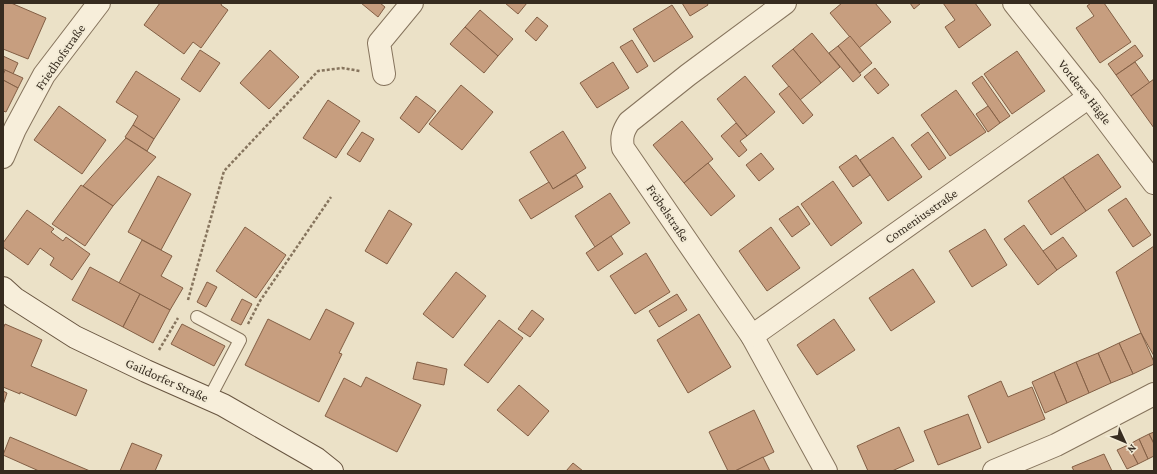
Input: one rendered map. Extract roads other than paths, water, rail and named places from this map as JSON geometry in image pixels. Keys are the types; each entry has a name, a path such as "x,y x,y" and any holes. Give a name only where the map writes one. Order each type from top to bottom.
{"street":[{"name":"Friedhofstraße","path":"3,157 15,128 44,75 99,3"},
{"path":"384,74 379,43 412,3"},
{"name":"Fröbelstraße","path":"785,3 688,75 629,122 623,132 622,140 623,148 752,336 826,471"},
{"name":"Vorderes Hägle","path":"1014,3 1090,97 1154,184"},
{"name":"Comeniusstraße","path":"752,336 1090,97"},
{"name":"Gaildorfer Straße","path":"3,288 14,298 76,337 146,371 223,405 317,459 332,471"},
{"path":"994,471 1056,445 1154,394"}],"lane":[{"path":"197,317 240,340 209,399"}]}
